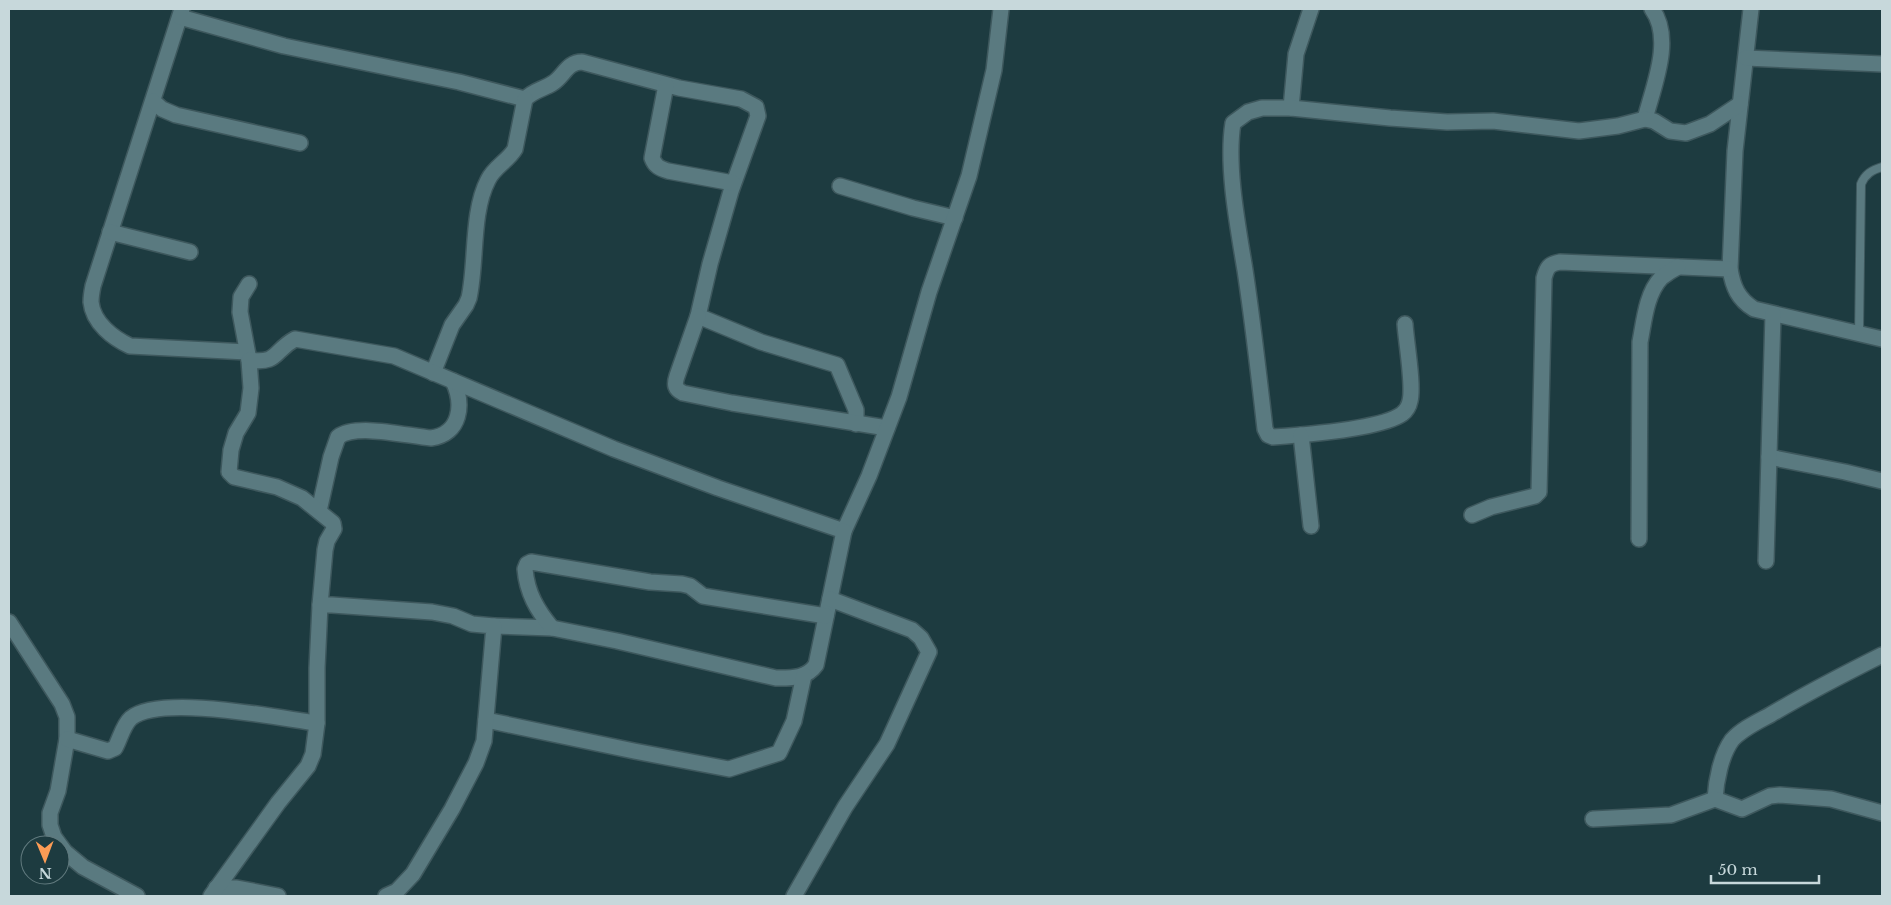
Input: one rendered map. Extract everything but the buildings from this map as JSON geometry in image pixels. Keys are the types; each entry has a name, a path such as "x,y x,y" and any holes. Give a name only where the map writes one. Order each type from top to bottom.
{"street":[{"path":"320,605 432,612 453,616 472,624 552,628 776,678 797,678 812,671 816,665 844,531 870,476 899,397 929,292 969,176 994,70 1001,9"},
{"path":"1291,108 1296,54 1311,9"},
{"path":"1645,119 1662,49 1660,27 1652,9"},
{"path":"1751,9 1735,150 1730,269 1733,286 1738,296 1754,309 1882,339"},
{"path":"525,99 459,82 284,46 181,13 93,286 91,301 96,316 114,338 130,346 248,356 264,362 271,359 285,344 295,339 394,356 614,449 718,488 844,531"},
{"path":"1746,58 1882,64"},
{"path":"434,373 452,325 469,298 482,196 492,173 511,156 515,149 525,99 531,93 554,82 568,67 576,62 666,85 741,99 756,107 758,116 733,183 710,264 698,316 677,376 676,386 678,390 683,393 732,403 887,428"},
{"path":"666,85 652,158 654,164 660,169 668,171 733,183"},
{"path":"153,101 162,109 176,115 300,143"},
{"path":"1405,324 1411,395 1408,408 1402,413 1381,422 1301,435 1273,438 1266,433 1252,316 1237,218 1230,142 1233,123 1248,112 1262,108 1291,108 1400,119 1447,122 1492,121 1579,131 1604,129 1645,119 1654,121 1670,131 1686,133 1710,124 1740,104"},
{"path":"840,186 913,208 955,218"},
{"path":"110,232 190,252"},
{"path":"1472,515 1505,503 1535,496 1538,492 1544,278 1547,267 1560,262 1730,269"},
{"path":"1639,539 1640,342 1646,312 1653,292 1661,278 1678,267"},
{"path":"214,892 278,802 308,766 313,754 317,723 320,605 327,541 334,529 332,521 302,498 277,487 234,477 229,472 233,442 248,413 250,388 248,356 241,321 240,301 243,292 249,284"},
{"path":"1766,560 1773,314"},
{"path":"698,316 761,342 836,365 856,410 856,424"},
{"path":"319,511 331,456 338,437 349,431 364,429 431,438 440,437 452,429 459,412 458,390 453,381"},
{"path":"1301,435 1311,526"},
{"path":"1769,457 1882,481"},
{"path":"552,628 531,598 526,569 527,564 531,562 650,582 682,584 690,586 703,596 826,616"},
{"path":"794,896 845,807 886,744 929,652 921,638 912,630 830,599"},
{"path":"9,622 62,704 67,717 67,739 58,791 50,813 50,825 54,837 65,852 83,867 138,896"},
{"path":"386,896 396,891 413,874 452,810 476,763 484,741 494,626"},
{"path":"1715,799 1725,753 1731,742 1741,732 1808,692 1882,655"},
{"path":"486,720 729,769 780,752 794,721 804,676"},
{"path":"67,739 108,751 112,750 126,724 136,715 145,711 180,706 317,723"},
{"path":"1593,819 1671,816 1715,799 1742,808 1770,796 1780,795 1831,799 1882,813"},
{"path":"214,892 237,888 278,896"}],"lane":[{"path":"1859,334 1861,184 1864,177 1873,169 1882,167"}]}
